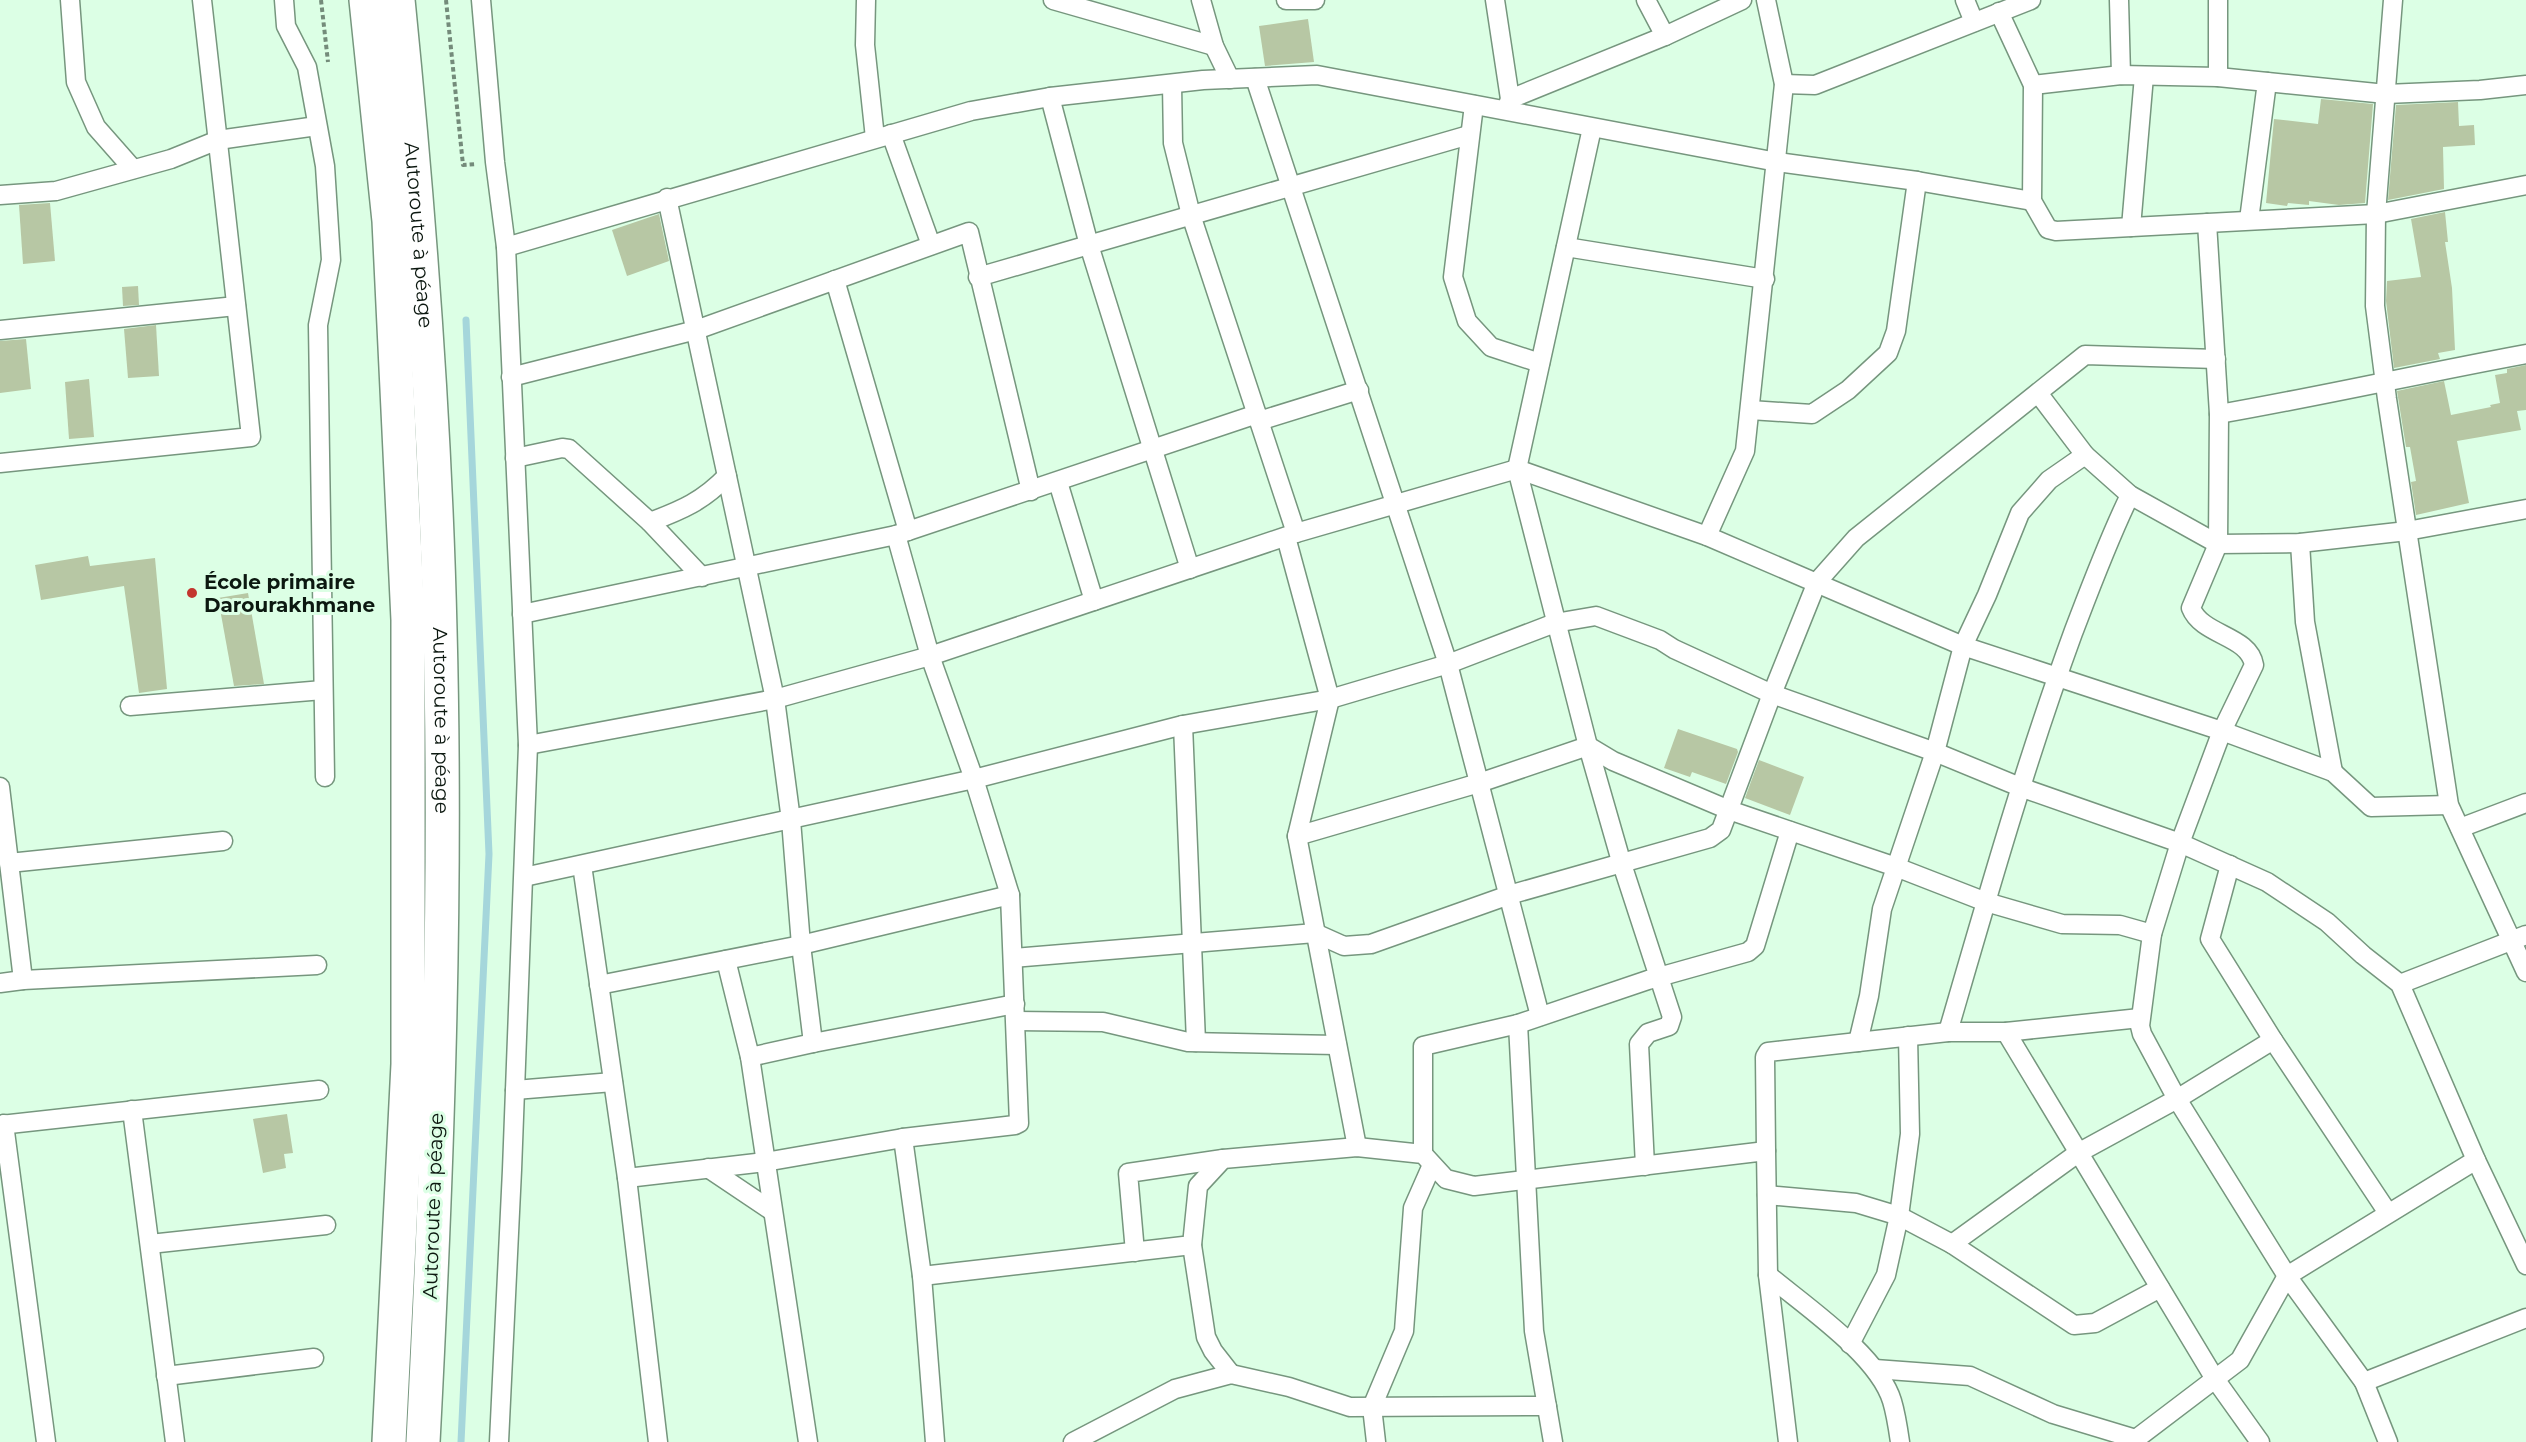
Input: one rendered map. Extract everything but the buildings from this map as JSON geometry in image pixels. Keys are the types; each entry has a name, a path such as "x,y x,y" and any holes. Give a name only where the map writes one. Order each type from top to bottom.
{"highway":[{"path":"366,0 389,221 404,486 408,620 408,1064 389,1442"},
{"name":"Autoroute à péage","path":"398,0 419,215 440,629 442,786 439,1061 423,1442"}],"street":[{"path":"70,0 76,82 96,127 133,169"},
{"path":"0,463 251,437 202,0"},
{"path":"284,0 286,26 307,67 325,166 332,260 318,325 325,777"},
{"path":"481,0 495,162 506,247 528,746 499,1442"},
{"path":"866,0 865,45 883,136 932,245"},
{"path":"1053,0 1214,46"},
{"path":"1201,0 1214,46 1230,79"},
{"path":"1286,0 1315,0"},
{"path":"1495,0 1508,105"},
{"path":"1646,0 1665,36"},
{"path":"1508,105 1742,0"},
{"path":"1707,536 1745,451 1750,410 1784,84 1766,0"},
{"path":"1965,0 1974,22"},
{"path":"1784,84 1815,85 2031,0"},
{"path":"2119,0 2121,75"},
{"path":"2218,0 2218,77"},
{"path":"2394,0 2376,214 2375,306 2385,380 2449,805 2519,938 2526,972"},
{"path":"1999,12 2033,85 2032,201 2048,229 2056,231 2376,214 2526,185"},
{"path":"506,247 970,111 1050,97 1172,84 1317,75 1474,105 1508,105 1592,128 1777,162 1917,181 2032,201"},
{"path":"2033,85 2121,75 2218,77 2386,94 2526,86"},
{"path":"2131,227 2144,76"},
{"path":"1255,78 1448,664 1540,1016"},
{"path":"2249,220 2267,82"},
{"path":"1172,84 1173,143 1191,215 1258,417 1291,535 1330,699 1297,836 1357,1147"},
{"path":"1050,97 1089,245 1191,569"},
{"path":"1474,105 1453,277 1467,321 1491,347 1540,363"},
{"path":"0,195 56,191 171,159 218,140 317,126"},
{"path":"1592,128 1517,470 1588,747 1621,861 1672,1017 1669,1026 1648,1033 1639,1044 1645,1166"},
{"path":"978,277 1469,135"},
{"path":"1750,410 1812,414 1848,390 1888,353 1896,331 1917,181"},
{"path":"667,198 775,699 791,820 801,945 813,1043"},
{"path":"2207,223 2219,414 2218,544 2191,608 2201,623 2246,649 2253,656 2254,665 2222,731 2180,843 2152,934 2140,1018 2142,1034 2177,1099 2287,1276 2364,1382 2388,1442"},
{"path":"512,377 696,330 969,232 1031,491"},
{"path":"1566,247 1764,279"},
{"path":"627,1178 765,1162 903,1138 1018,1123 1020,1118 1011,895 974,779 930,656 902,533 835,280"},
{"path":"0,330 236,306"},
{"path":"2219,414 2526,354"},
{"path":"1014,958 1315,933 1344,946 1371,944 1509,895 1621,861 1710,838 1721,830 1817,582 1856,538 2085,355 2216,359"},
{"path":"522,615 902,533 1153,449 1258,417 1359,390"},
{"path":"2038,393 2085,454 2130,495 2218,544 2300,543 2407,531 2526,509"},
{"path":"515,458 562,448 568,449 650,522 702,577"},
{"path":"1858,1042 1869,996 1882,909 1935,752 1963,646 1987,595 2020,513 2049,480 2085,454"},
{"path":"528,746 775,699 930,656 1291,535 1517,470 1707,536 1963,646 2222,731 2333,772 2370,807 2449,805"},
{"path":"650,522 689,507 710,494 728,476"},
{"path":"1059,482 1094,601"},
{"path":"1948,1032 2020,787 2057,678 2111,533 2130,495"},
{"path":"2300,543 2305,622 2333,772"},
{"path":"524,877 974,779 1183,725 1330,699 1448,664 1555,622 1596,616 1660,640 1674,650 1772,694 1935,752 2020,787 2180,843 2267,882 2327,922 2400,984 2476,1160 2526,1265"},
{"path":"130,706 323,690"},
{"path":"1183,725 1196,1041"},
{"path":"1297,836 1479,783 1588,747 1613,761 1729,810 1896,867 1986,902 2062,924 2120,926 2152,934"},
{"path":"0,787 23,980"},
{"path":"2460,828 2526,803"},
{"path":"1376,1442 1372,1407 1404,1331 1413,1208 1428,1159 1423,1046 1518,1023 1659,977 1737,956 1755,946 1790,831"},
{"path":"9,863 224,841"},
{"path":"582,865 627,1178 658,1442"},
{"path":"2230,865 2210,939 2273,1040 2388,1214"},
{"path":"599,985 801,945 1011,895"},
{"path":"2400,984 2519,938"},
{"path":"726,960 750,1057 807,1442"},
{"path":"0,983 317,965"},
{"path":"750,1057 813,1043 1016,1012 1103,1022 1188,1042 1337,1045"},
{"path":"1788,1442 1768,1275 1765,1057 1768,1052 1948,1032 2006,1032 2140,1018"},
{"path":"1518,1023 1534,1331 1553,1442"},
{"path":"2006,1032 2215,1379 2260,1442"},
{"path":"1850,1344 1886,1275 1899,1216 1910,1134 1908,1036"},
{"path":"1952,1244 2078,1153 2177,1099 2273,1040"},
{"path":"515,1090 613,1082"},
{"path":"46,1442 2,1124 319,1090"},
{"path":"132,1110 175,1442"},
{"path":"903,1138 922,1276 935,1442"},
{"path":"1135,1252 1128,1173 1223,1159 1357,1147 1428,1159 1446,1179 1474,1186 1766,1151"},
{"path":"1223,1159 1198,1186 1192,1245 1206,1337 1213,1351 1231,1374"},
{"path":"1875,1369 1970,1376 2053,1414 2134,1440 2240,1360 2287,1276 2476,1160"},
{"path":"708,1168 772,1211"},
{"path":"1767,1195 1856,1203 1899,1216 1952,1244 2074,1324 2095,1323 2160,1288"},
{"path":"150,1244 326,1225"},
{"path":"922,1276 1192,1245"},
{"path":"1768,1275 1850,1344 1875,1369 1892,1399 1900,1442"},
{"path":"2364,1382 2526,1318"},
{"path":"166,1376 314,1358"},
{"path":"1073,1442 1175,1389 1231,1374 1289,1387 1350,1407 1547,1406"}],"path":[{"path":"446,0 463,165 495,162"}],"waterway":[{"path":"461,1442 489,854 466,320"}],"place":[{"name":"École primaire Darourakhmane","path":"192,593"}]}
